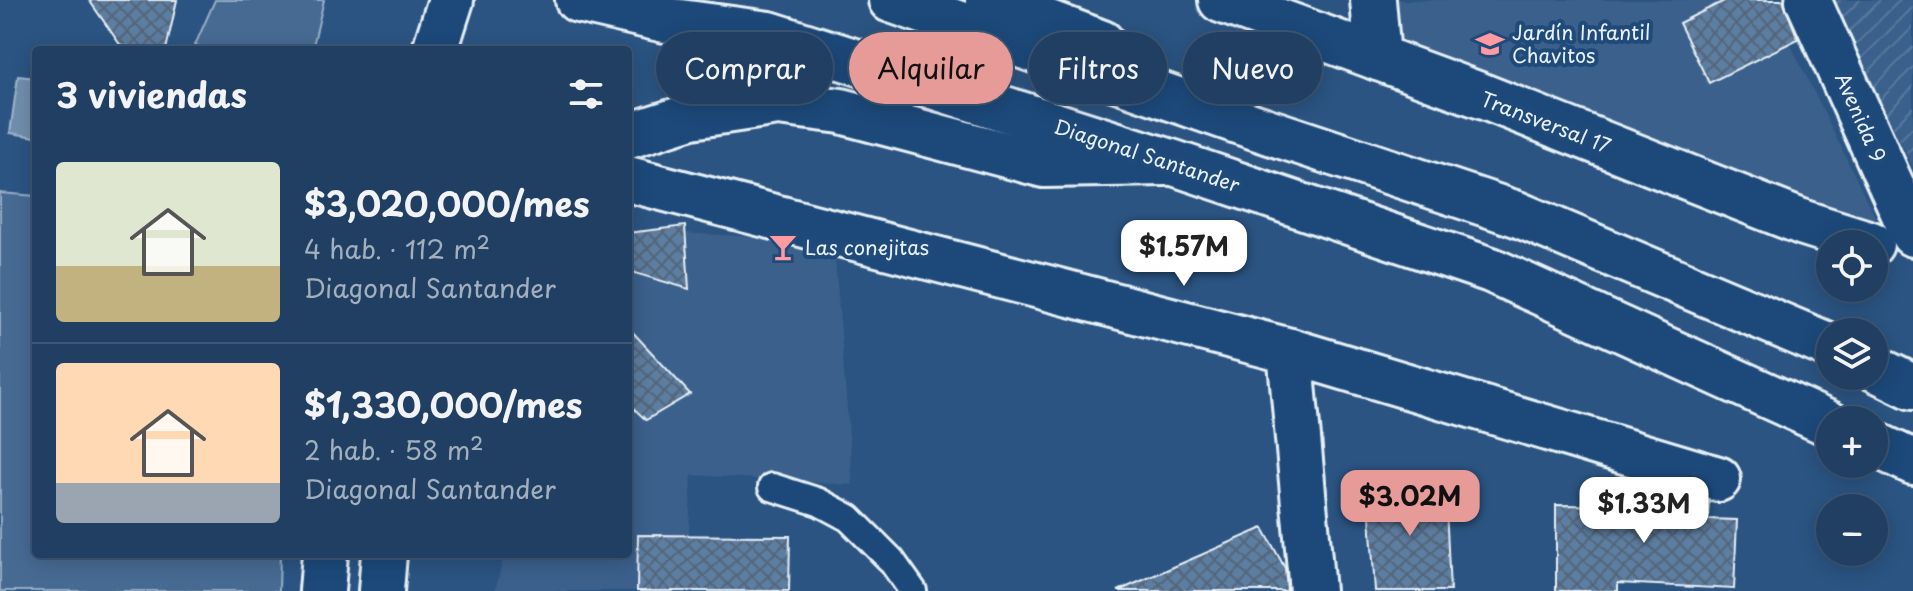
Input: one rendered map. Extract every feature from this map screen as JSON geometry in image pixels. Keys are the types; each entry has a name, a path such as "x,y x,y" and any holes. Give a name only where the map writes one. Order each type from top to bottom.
{"street":[{"path":"436,46 451,0"},
{"name":"Diagonal Santander","path":"578,0 665,20 754,32"},
{"path":"678,0 764,32"},
{"path":"891,0 1240,122 1517,214 1816,340"},
{"path":"988,0 1193,76 1240,122"},
{"name":"Transversal 17","path":"1221,0 1827,230"},
{"path":"1373,0 1378,58"},
{"name":"Avenida 9","path":"1808,0 1913,234"},
{"name":"Diagonal Santander","path":"833,54 1174,163 1491,270 1816,418"},
{"path":"632,135 691,116 778,103 841,111 1044,165 1174,163"},
{"path":"632,180 1290,351 1718,479"},
{"name":"Transversal 17","path":"1888,249 1913,257"},
{"path":"1290,351 1312,591"},
{"path":"1888,375 1913,387"},
{"path":"1888,450 1913,462"},
{"path":"322,591 325,558"},
{"path":"381,591 384,558"}],"lane":[{"path":"772,487 819,502 849,518 891,560 913,591"}],"shaded area":[{"path":"215,0 324,0 313,46 195,45"},
{"path":"1395,0 1769,0 1879,225 1399,46"},
{"path":"1830,0 1913,0 1913,167"},
{"path":"18,76 32,78 32,136 10,133"},
{"path":"0,193 32,196 32,558 280,558 279,591 0,591"},
{"path":"632,230 831,241 835,258 853,485 692,475 686,591 495,591 503,558 632,558"}],"building":[{"path":"89,0 177,0 167,46 121,46"},
{"path":"1726,0 1783,0 1798,39 1709,83 1679,23"},
{"path":"685,226 689,289 632,272 632,233"},
{"path":"632,331 690,394 646,420 632,407"},
{"path":"1445,485 1450,591 1375,591 1368,487"},
{"path":"1637,488 1666,490 1709,502 1708,519 1737,520 1734,589 1618,583 1618,591 1556,591 1556,505 1636,506"},
{"path":"1263,528 1285,568 1287,591 1118,591"},
{"path":"638,535 790,536 789,591 637,591"}],"place":[{"name":"Jardín Infantil Chavitos","path":"1490,44"},
{"name":"Las conejitas","path":"783,247"}]}
